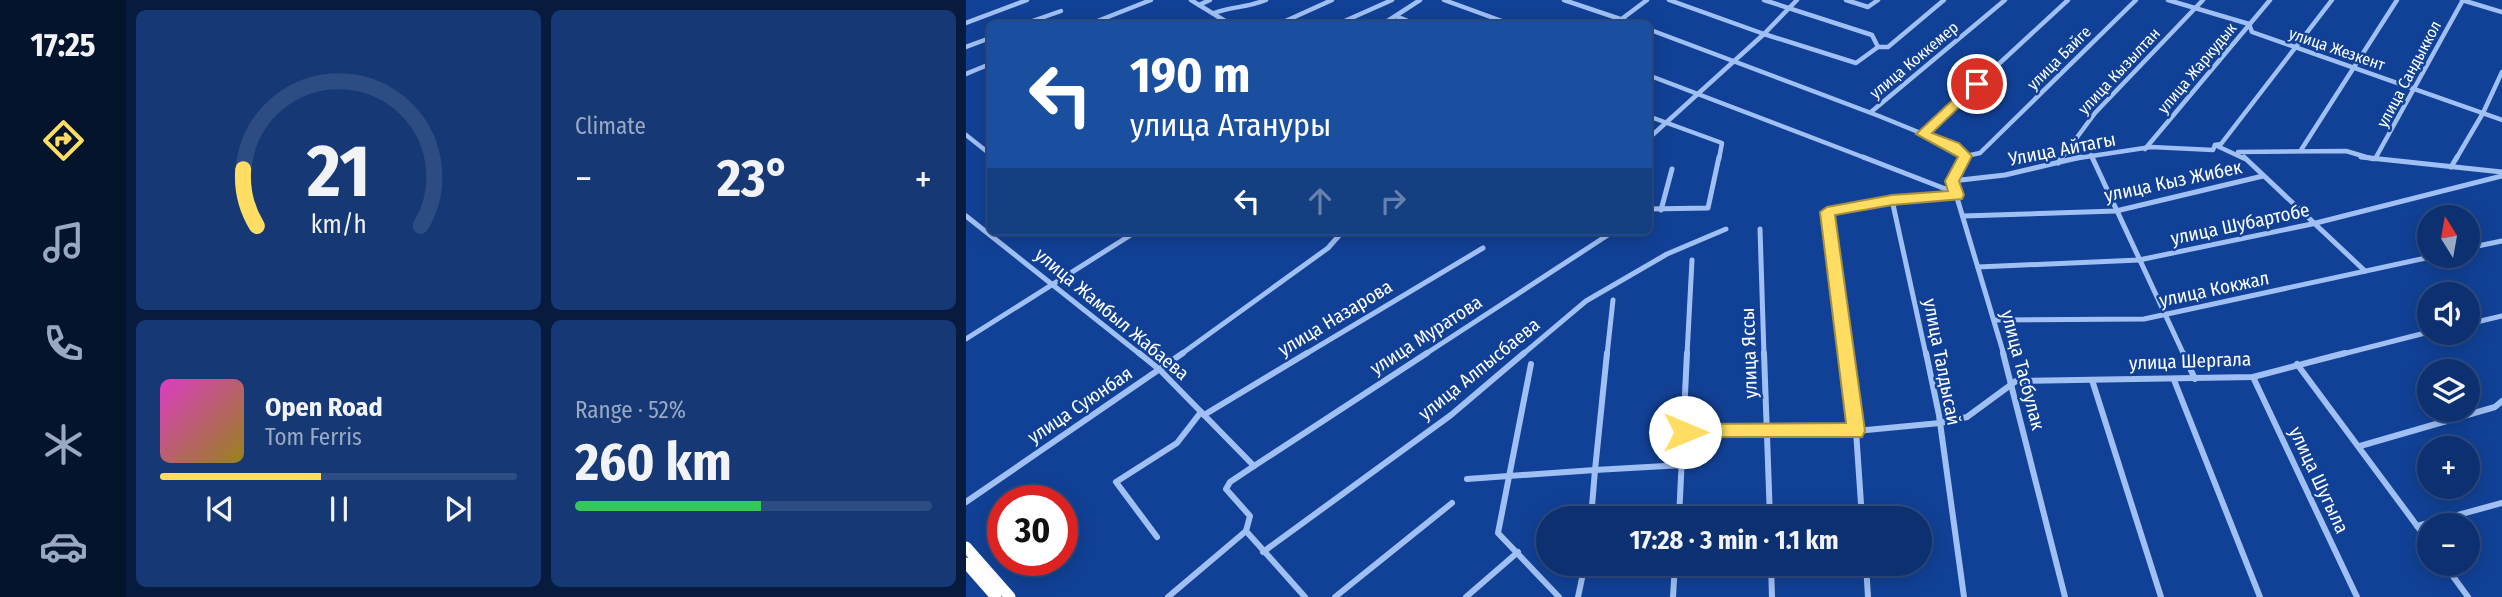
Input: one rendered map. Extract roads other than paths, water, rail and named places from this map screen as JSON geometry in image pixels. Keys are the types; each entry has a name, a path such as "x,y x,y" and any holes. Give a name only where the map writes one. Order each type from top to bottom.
{"highway":[{"path":"966,547 1010,597"},
{"path":"966,563 996,597"}],"street":[{"path":"966,23 1027,0"},
{"path":"1098,21 1152,0"},
{"path":"1191,0 1226,21"},
{"path":"1199,5 1210,0"},
{"path":"1214,13 1233,6 1244,9 1266,0"},
{"path":"1286,21 1332,0"},
{"path":"1345,21 1392,0"},
{"path":"1388,21 1420,0"},
{"path":"1444,0 1502,21"},
{"path":"1564,0 1624,21"},
{"path":"1621,20 1647,0"},
{"path":"1668,0 1856,63 1878,47 1888,47 1944,0"},
{"path":"1764,0 1872,35 1878,47"},
{"path":"1652,135 1764,34 1797,0"},
{"path":"1846,0 1868,7 1878,0"},
{"name":"улица Коккемер","path":"1871,113 2005,0"},
{"path":"1923,134 2068,0"},
{"name":"улица Байге","path":"1966,156 1980,153 2136,0"},
{"name":"улица Жезкент","path":"2168,0 2249,24 2252,32 2502,120"},
{"name":"улица Кызылтан","path":"2058,163 2095,113 2203,0"},
{"name":"улица Жаркудык","path":"2143,151 2270,0"},
{"path":"2215,145 2221,144 2259,91 2332,0"},
{"path":"2301,150 2397,0"},
{"path":"2462,0 2502,12"},
{"name":"улица Сандыккол","path":"2375,159 2462,0"},
{"path":"1033,21 1061,11"},
{"path":"1395,16 1408,21"},
{"path":"1652,30 1736,59 1955,146 1966,156 1952,181"},
{"path":"966,47 987,38"},
{"path":"966,74 987,65"},
{"path":"2451,167 2483,113 2502,72"},
{"path":"1652,76 1957,194"},
{"path":"1652,117 1722,143 1707,208 1695,211 1652,209"},
{"path":"966,135 987,152"},
{"name":"Улица Айтагы","path":"1952,181 2031,170 2118,150 2143,151 2151,147 2213,150 2215,145 2235,152 2346,151 2375,159 2502,174"},
{"name":"Улица Айтагы","path":"2235,152 2365,271"},
{"path":"2091,155 2195,379"},
{"path":"1661,210 1672,169"},
{"name":"улица Шубартобе","path":"1978,267 2139,260 2312,224 2502,174"},
{"name":"улица Кыз Жибек","path":"1963,216 2116,211 2263,176"},
{"name":"улица Тасбулак","path":"1952,181 1995,320 2065,597"},
{"path":"1861,506 1856,431 1827,212 1892,200 1957,194"},
{"name":"улица Талдысай","path":"1892,200 1940,423 1964,597"},
{"name":"улица Жамбыл Жабаева","path":"966,216 987,233"},
{"name":"улица Алпысбаева","path":"1263,552 1451,415 1586,301 1667,254 1726,229"},
{"name":"улица Яссы","path":"1760,229 1770,506"},
{"name":"улица Жамбыл Жабаева","path":"990,235 1160,370 1254,466"},
{"path":"966,339 1131,235"},
{"name":"улица Суюнбая","path":"966,502 1160,370 1328,248 1339,235"},
{"name":"улица Муратова","path":"1254,466 1608,235"},
{"path":"2480,246 2502,241"},
{"name":"улица Назарова","path":"1203,414 1483,248"},
{"path":"1680,506 1692,260"},
{"name":"улица Кокжал","path":"1995,320 2144,319 2166,316 2417,260"},
{"path":"1592,506 1614,300"},
{"path":"2480,321 2502,316"},
{"name":"улица Шергала","path":"2011,384 2030,380 2253,377 2417,335"},
{"path":"1531,364 1498,533 1559,597"},
{"path":"2297,364 2417,526"},
{"name":"улица Шугыла","path":"2253,377 2357,597"},
{"path":"2092,380 2161,597"},
{"path":"2174,380 2260,597"},
{"path":"1685,432 1856,431 1940,423 1967,418 2011,384"},
{"path":"2360,446 2495,407 2502,401"},
{"path":"1157,537 1116,482 1182,438 1203,414"},
{"path":"1467,479 1683,465"},
{"path":"1168,597 1246,531 1250,516 1226,489 1230,482 1254,466"},
{"path":"1335,597 1452,503"},
{"path":"2465,513 2502,503"},
{"path":"1246,531 1305,597"},
{"path":"1466,597 1518,552"},
{"path":"1578,597 1582,576"},
{"path":"1673,597 1674,576"},
{"path":"1771,576 1772,597"},
{"path":"1867,576 1868,597"},
{"path":"2453,576 2468,597"}]}
